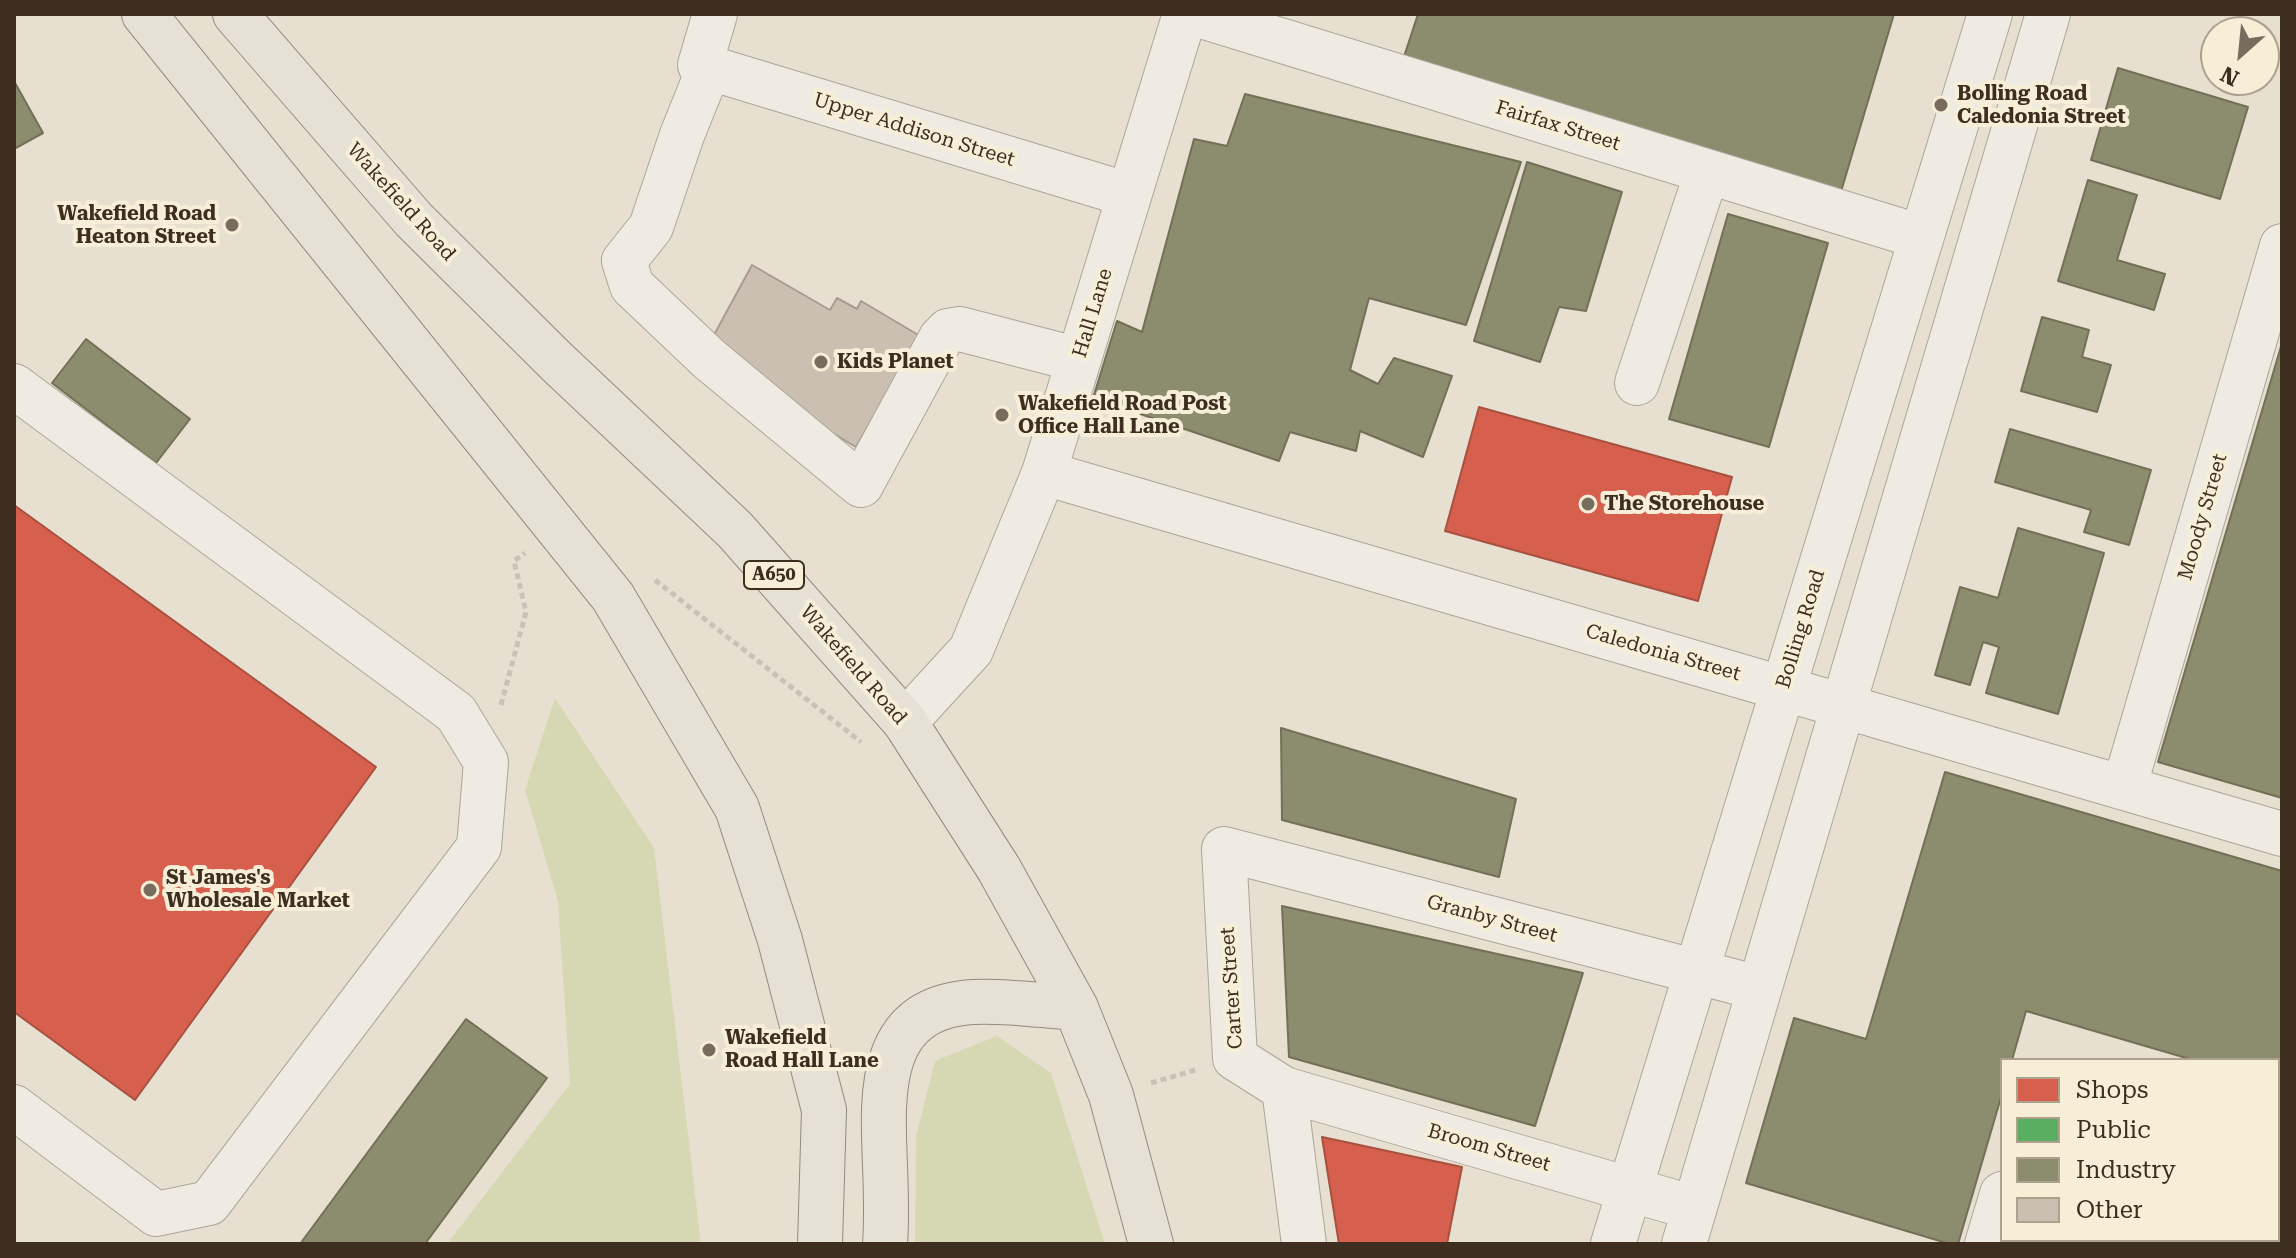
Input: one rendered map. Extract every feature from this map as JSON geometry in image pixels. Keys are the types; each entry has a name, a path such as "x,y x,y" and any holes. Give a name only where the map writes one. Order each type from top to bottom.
{"main road":[{"path":"144,14 605,588 621,610 737,808 780,940 824,1110 820,1244"},
{"name":"Wakefield Road","path":"235,14 414,220 557,362 735,530 905,722 999,869 1076,1008 1111,1095 1151,1244"},
{"path":"885,1244 887,1209 883,1112 886,1075 894,1049 908,1028 933,1010 972,1002 1076,1008"}],"street":[{"path":"715,14 704,66 651,227 624,261 632,286 709,359 861,485 941,338 948,331 960,329 1079,360"},
{"name":"Hall Lane","path":"905,722 971,650 1044,473 1185,14"},
{"name":"Fairfax Street","path":"1195,14 1921,237"},
{"name":"Bolling Road","path":"1613,1244 1990,14"},
{"path":"1689,1226 2048,14"},
{"name":"Upper Addison Street","path":"704,66 1129,195"},
{"path":"1637,383 1707,172"},
{"name":"Moody Street","path":"2124,788 2282,246"},
{"path":"14,386 456,713 486,762 479,847 209,1203 156,1214 14,1107"},
{"name":"Caledonia Street","path":"1044,473 2282,834"},
{"name":"Granby Street","path":"1224,849 1759,988"},
{"name":"Carter Street","path":"1224,849 1235,1058 1284,1089"},
{"path":"1284,1089 1304,1244"},
{"name":"Broom Street","path":"1284,1089 1630,1189 1689,1226"},
{"path":"1987,1244 2000,1201"}],"path":[{"path":"486,762 526,612 514,561 557,527"},
{"path":"605,588 636,565 866,746 905,722"},
{"path":"1111,1095 1235,1058"}],"green space":[{"path":"555,698 654,848 701,1244 447,1244 570,1084 558,901 525,790"},
{"path":"997,1036 1051,1073 1105,1244 915,1244 916,1137 935,1061"}],"building: Shops":[{"name":"The Storehouse","path":"1479,407 1732,477 1698,601 1445,531"},
{"name":"St James's Wholesale Market","path":"14,505 376,767 135,1100 14,1012"},
{"path":"1322,1137 1462,1167 1447,1244 1339,1244"}],"building: Public":[{"path":"2016,1242 2192,1242 2191,1244"}],"building: Industry":[{"path":"1418,14 1894,14 1837,205 1398,75"},
{"path":"2118,68 2200,93 2200,96 2211,96 2248,107 2220,199 2091,160"},
{"path":"14,81 43,133 14,149"},
{"path":"1245,94 1521,162 1466,325 1369,298 1350,370 1378,384 1394,358 1452,376 1423,457 1360,431 1356,451 1290,432 1279,461 1093,398 1117,321 1142,332 1194,139 1227,146"},
{"path":"1527,162 1622,192 1586,311 1559,307 1540,362 1474,341"},
{"path":"2088,180 2137,195 2117,260 2165,274 2154,310 2058,281"},
{"path":"1728,214 1828,243 1769,447 1669,419"},
{"path":"2042,317 2089,330 2082,357 2111,365 2097,412 2021,391"},
{"path":"86,339 190,419 156,463 52,383"},
{"path":"2282,343 2282,798 2158,762"},
{"path":"2010,429 2151,470 2129,545 2084,532 2091,510 1995,482"},
{"path":"2018,528 2104,553 2058,714 1986,693 1999,647 1983,642 1970,685 1935,675 1960,587 1998,598"},
{"path":"1281,728 1516,799 1499,877 1282,820"},
{"path":"1945,772 2282,871 2282,1086 2280,1058 2186,1058 2026,1011 2013,1058 2000,1058 2000,1101 1958,1244 1746,1183 1794,1018 1866,1039"},
{"path":"1282,906 1583,973 1535,1126 1289,1057"},
{"path":"466,1019 547,1078 425,1244 300,1244"}],"building: Other":[{"name":"Kids Planet","path":"752,265 830,310 837,298 857,309 861,301 920,336 856,447 797,412 708,346"}],"place":[{"name":"Bolling Road Caledonia Street","path":"1941,105"},
{"name":"Wakefield Road Heaton Street","path":"232,225"},
{"name":"Kids Planet","path":"821,362"},
{"name":"Wakefield Road Post Office Hall Lane","path":"1002,415"},
{"name":"The Storehouse","path":"1588,504"},
{"name":"St James's Wholesale Market","path":"150,890"},
{"name":"Wakefield Road Hall Lane","path":"709,1050"}]}
